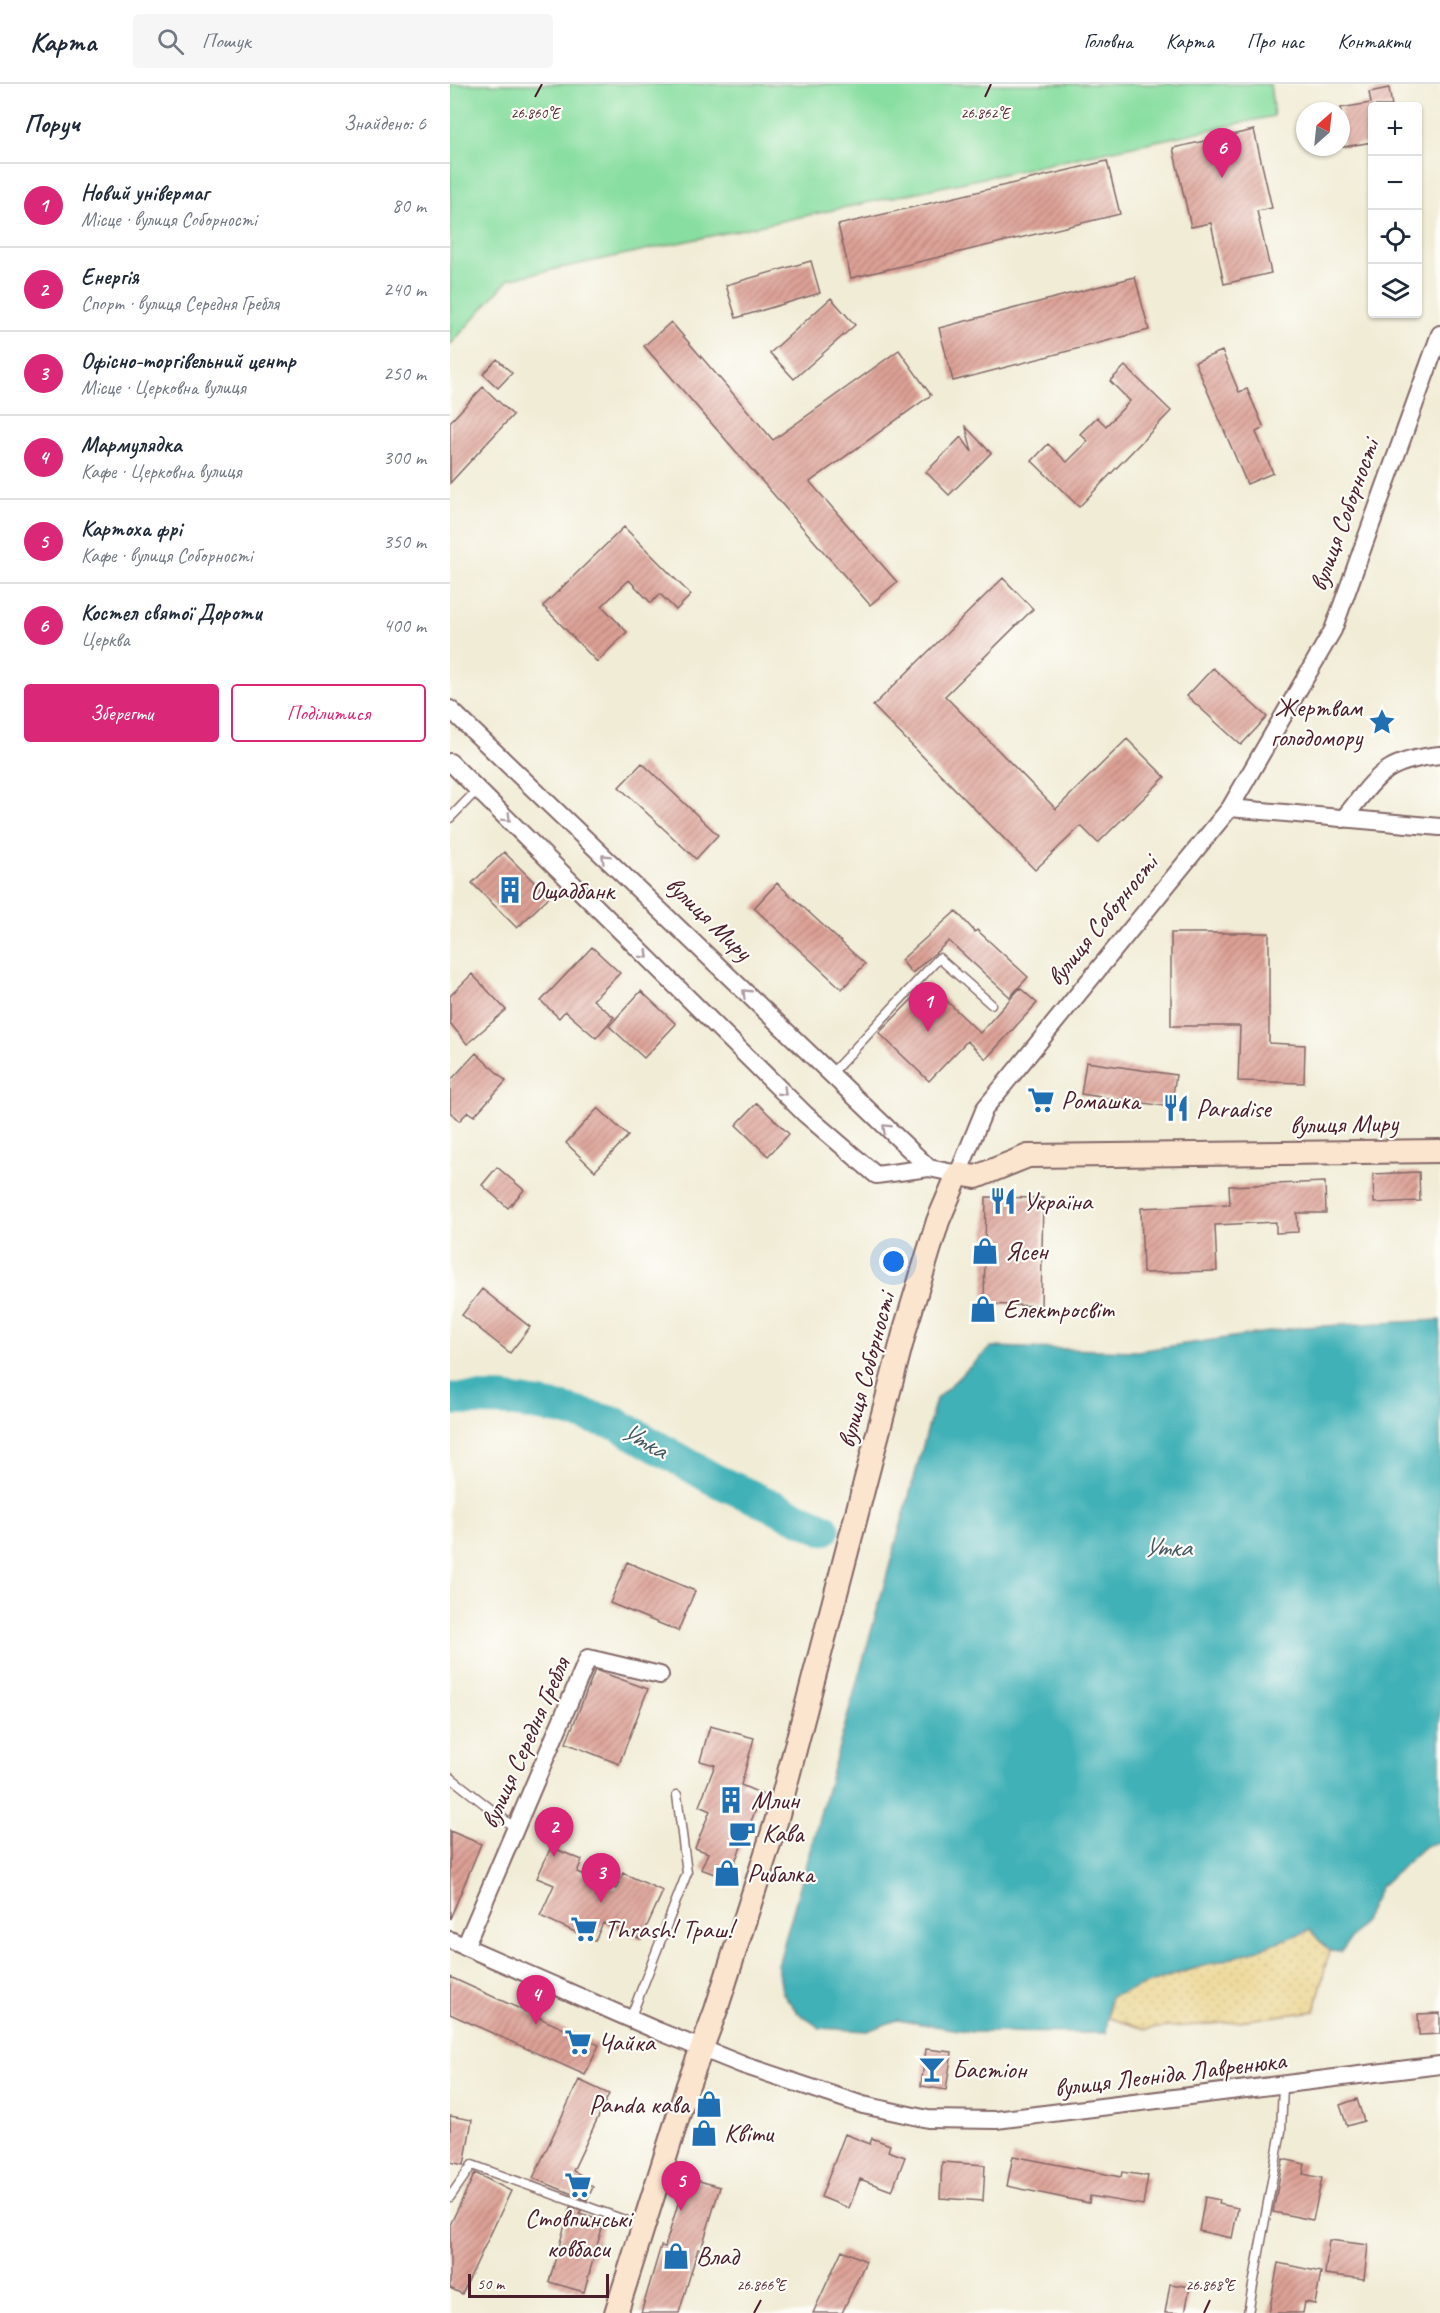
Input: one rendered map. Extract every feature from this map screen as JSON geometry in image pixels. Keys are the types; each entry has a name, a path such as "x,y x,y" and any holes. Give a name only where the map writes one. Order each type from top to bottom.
{"main road":[{"name":"вулиця Миру","path":"958,1174 976,1177 1028,1156 1440,1151"},
{"name":"вулиця Соборності","path":"616,2313 776,1822 906,1326 938,1221 958,1174"}],"street":[{"name":"вулиця Соборності","path":"958,1174 985,1108 1230,808 1333,630 1440,334"},
{"name":"вулиця Миру","path":"450,709 929,1168"},
{"path":"1343,819 1379,774 1395,764 1414,758 1440,755"},
{"name":"вулиця Миру","path":"450,762 805,1113 876,1175 929,1168 958,1174"},
{"path":"1230,808 1440,827"},
{"name":"вулиця Середня Гребля","path":"457,1943 515,1828 588,1658 660,1675"},
{"name":"вулиця Леоніда Лавренюка","path":"457,1943 630,2019 743,2065 863,2105 928,2119 996,2120 1440,2065"}],"lane":[{"path":"450,818 478,789"},
{"path":"831,1074 939,958 991,1004"},
{"path":"450,1777 515,1828"},
{"path":"630,2019 687,1873 676,1795"},
{"path":"1248,2313 1281,2132 1283,2086"},
{"path":"450,2197 472,2165 643,2227"}],"green space":[{"path":"450,84 1270,84 1274,116 509,279 450,345"}],"sand":[{"path":"1310,1930 1329,1951 1315,2011 1223,2023 1145,2029 1109,2018 1110,1997"}],"water":[{"path":"1440,1320 1440,1843 1425,1846 1380,1887 1365,1919 1341,1952 1329,1951 1310,1930 1242,1955 1175,1974 1110,1997 1106,2033 972,2032 897,2020 867,2031 820,2028 797,2012 782,1992 778,1965 936,1399 991,1347 1137,1351 1302,1327"}],"building":[{"path":"1389,88 1391,102 1371,102 1369,92"},
{"path":"1368,104 1368,143 1350,146 1350,106"},
{"path":"1254,130 1272,208 1257,211 1271,273 1224,284 1211,223 1191,227 1173,148"},
{"path":"1107,161 1120,214 851,278 838,225"},
{"path":"811,261 820,293 736,318 726,285"},
{"path":"1135,277 1149,330 953,381 939,328"},
{"path":"831,298 855,325 794,379 770,353"},
{"path":"671,322 773,440 899,350 931,395 810,482 897,582 870,605 644,346"},
{"path":"1222,351 1239,392 1247,389 1264,428 1256,432 1273,473 1247,484 1195,362"},
{"path":"497,359 512,373 498,388 483,374"},
{"path":"1125,366 1171,411 1079,507 1032,461 1048,444 1067,462 1088,441 1080,434 1097,417 1106,426 1130,401 1110,381"},
{"path":"483,387 513,415 450,483 450,422"},
{"path":"966,427 991,453 949,495 926,472 961,437 972,452"},
{"path":"624,527 691,595 676,610 660,594 651,603 629,580 602,606 627,632 597,662 543,606"},
{"path":"1003,578 1033,609 945,696 1056,809 1127,739 1165,777 1098,843 1081,826 1035,870 873,706"},
{"path":"1213,668 1267,717 1241,745 1187,696"},
{"path":"642,763 718,835 696,859 619,787"},
{"name":"Ощадбанк","path":"504,852 549,897 517,928 472,883"},
{"path":"777,883 865,964 842,989 754,908"},
{"path":"956,911 975,932 977,930 1028,977 1010,997 949,941 912,973 901,960"},
{"path":"1171,933 1269,933 1269,1043 1305,1045 1304,1083 1238,1081 1240,1026 1171,1026"},
{"path":"592,947 620,973 593,1000 614,1017 596,1038 565,1011 559,1018 541,1001"},
{"path":"472,974 506,1010 467,1044 450,1023 450,996"},
{"path":"928,983 980,1033 1020,988 1037,1003 986,1059 967,1041 929,1081 879,1033"},
{"path":"641,991 676,1024 644,1058 609,1026"},
{"path":"476,1053 506,1081 474,1116 468,1112 459,1121 450,1112 450,1081"},
{"path":"1086,1062 1176,1075 1171,1107 1081,1094"},
{"path":"757,1103 789,1134 768,1156 736,1125"},
{"path":"598,1108 628,1136 595,1171 566,1143"},
{"path":"497,1167 524,1190 508,1208 482,1185"},
{"path":"1419,1172 1420,1201 1374,1203 1373,1174"},
{"path":"1325,1182 1326,1213 1297,1213 1298,1232 1276,1233 1276,1222 1215,1225 1217,1271 1143,1273 1141,1208 1230,1204 1229,1186"},
{"path":"986,1197 1043,1198 1041,1306 984,1304"},
{"path":"482,1289 530,1327 510,1353 462,1315"},
{"path":"627,1562 695,1591 678,1631 610,1603"},
{"path":"595,1670 648,1689 619,1764 566,1743"},
{"path":"710,1726 754,1738 741,1785 762,1794 728,1879 701,1869 708,1853 695,1848 710,1811 699,1806 715,1765 700,1761"},
{"path":"450,1831 481,1844 450,1919"},
{"path":"551,1847 582,1860 577,1872 616,1889 623,1873 663,1891 641,1939 603,1923 595,1941 540,1916 554,1885 537,1878"},
{"path":"450,1977 599,2045 585,2075 450,2014"},
{"path":"1440,2013 1440,2034 1419,2035 1418,2014"},
{"path":"926,2049 952,2052 946,2090 921,2086"},
{"path":"579,2080 609,2094 573,2171 581,2175 585,2183 593,2187 587,2200 533,2178"},
{"path":"1357,2099 1364,2121 1347,2126 1340,2105"},
{"path":"450,2116 472,2120 464,2165 450,2162"},
{"path":"845,2134 870,2144 872,2138 890,2145 888,2151 905,2157 892,2191 860,2179 849,2208 821,2197"},
{"path":"1013,2156 1121,2177 1122,2172 1148,2176 1143,2205 1090,2196 1089,2203 1007,2186"},
{"path":"1283,2159 1305,2164 1303,2174 1322,2178 1313,2220 1273,2212"},
{"path":"942,2162 985,2165 983,2201 940,2198"},
{"path":"475,2173 511,2191 462,2294 450,2288 450,2225"},
{"path":"686,2177 720,2187 701,2250 698,2249 679,2313 641,2313 661,2246 665,2247"},
{"path":"1205,2197 1220,2200 1219,2204 1238,2208 1232,2238 1199,2231"},
{"path":"570,2207 581,2211 579,2214 604,2221 584,2292 549,2282"},
{"path":"1329,2240 1368,2245 1364,2279 1325,2274"},
{"path":"842,2250 866,2261 842,2313 813,2313"},
{"path":"1278,2263 1321,2272 1315,2304 1305,2302 1303,2313 1269,2313"},
{"path":"1170,2284 1190,2287 1185,2313 1165,2313"}],"waterway":[{"name":"Утка","path":"450,1399 505,1400 561,1409 617,1424 715,1480 824,1529"}],"place":[{"name":"Костел святої Дороти","path":"1222,178"},
{"name":"Жертвам голодомору","path":"1382,722"},
{"name":"Ощадбанк","path":"510,890"},
{"name":"Новий універмаг","path":"928,1032"},
{"name":"Ромашка","path":"1041,1100"},
{"name":"Paradise","path":"1176,1108"},
{"name":"Україна","path":"1003,1201"},
{"name":"Ясен","path":"985,1251"},
{"name":"Електросвіт","path":"983,1309"},
{"name":"Млин","path":"731,1800"},
{"name":"Кава","path":"742,1833"},
{"name":"Енергія","path":"554,1857"},
{"name":"Рибалка","path":"727,1873"},
{"name":"Офісно-торгівельний центр","path":"601,1903"},
{"name":"Thrash! Траш!","path":"584,1929"},
{"name":"Мармулядка","path":"536,2025"},
{"name":"Чайка","path":"578,2042"},
{"name":"Бастіон","path":"932,2069"},
{"name":"Panda кава","path":"709,2104"},
{"name":"Квіти","path":"704,2133"},
{"name":"Стовпинські ковбаси","path":"578,2185"},
{"name":"Картоха фрі","path":"681,2211"},
{"name":"Влад","path":"676,2256"}]}
